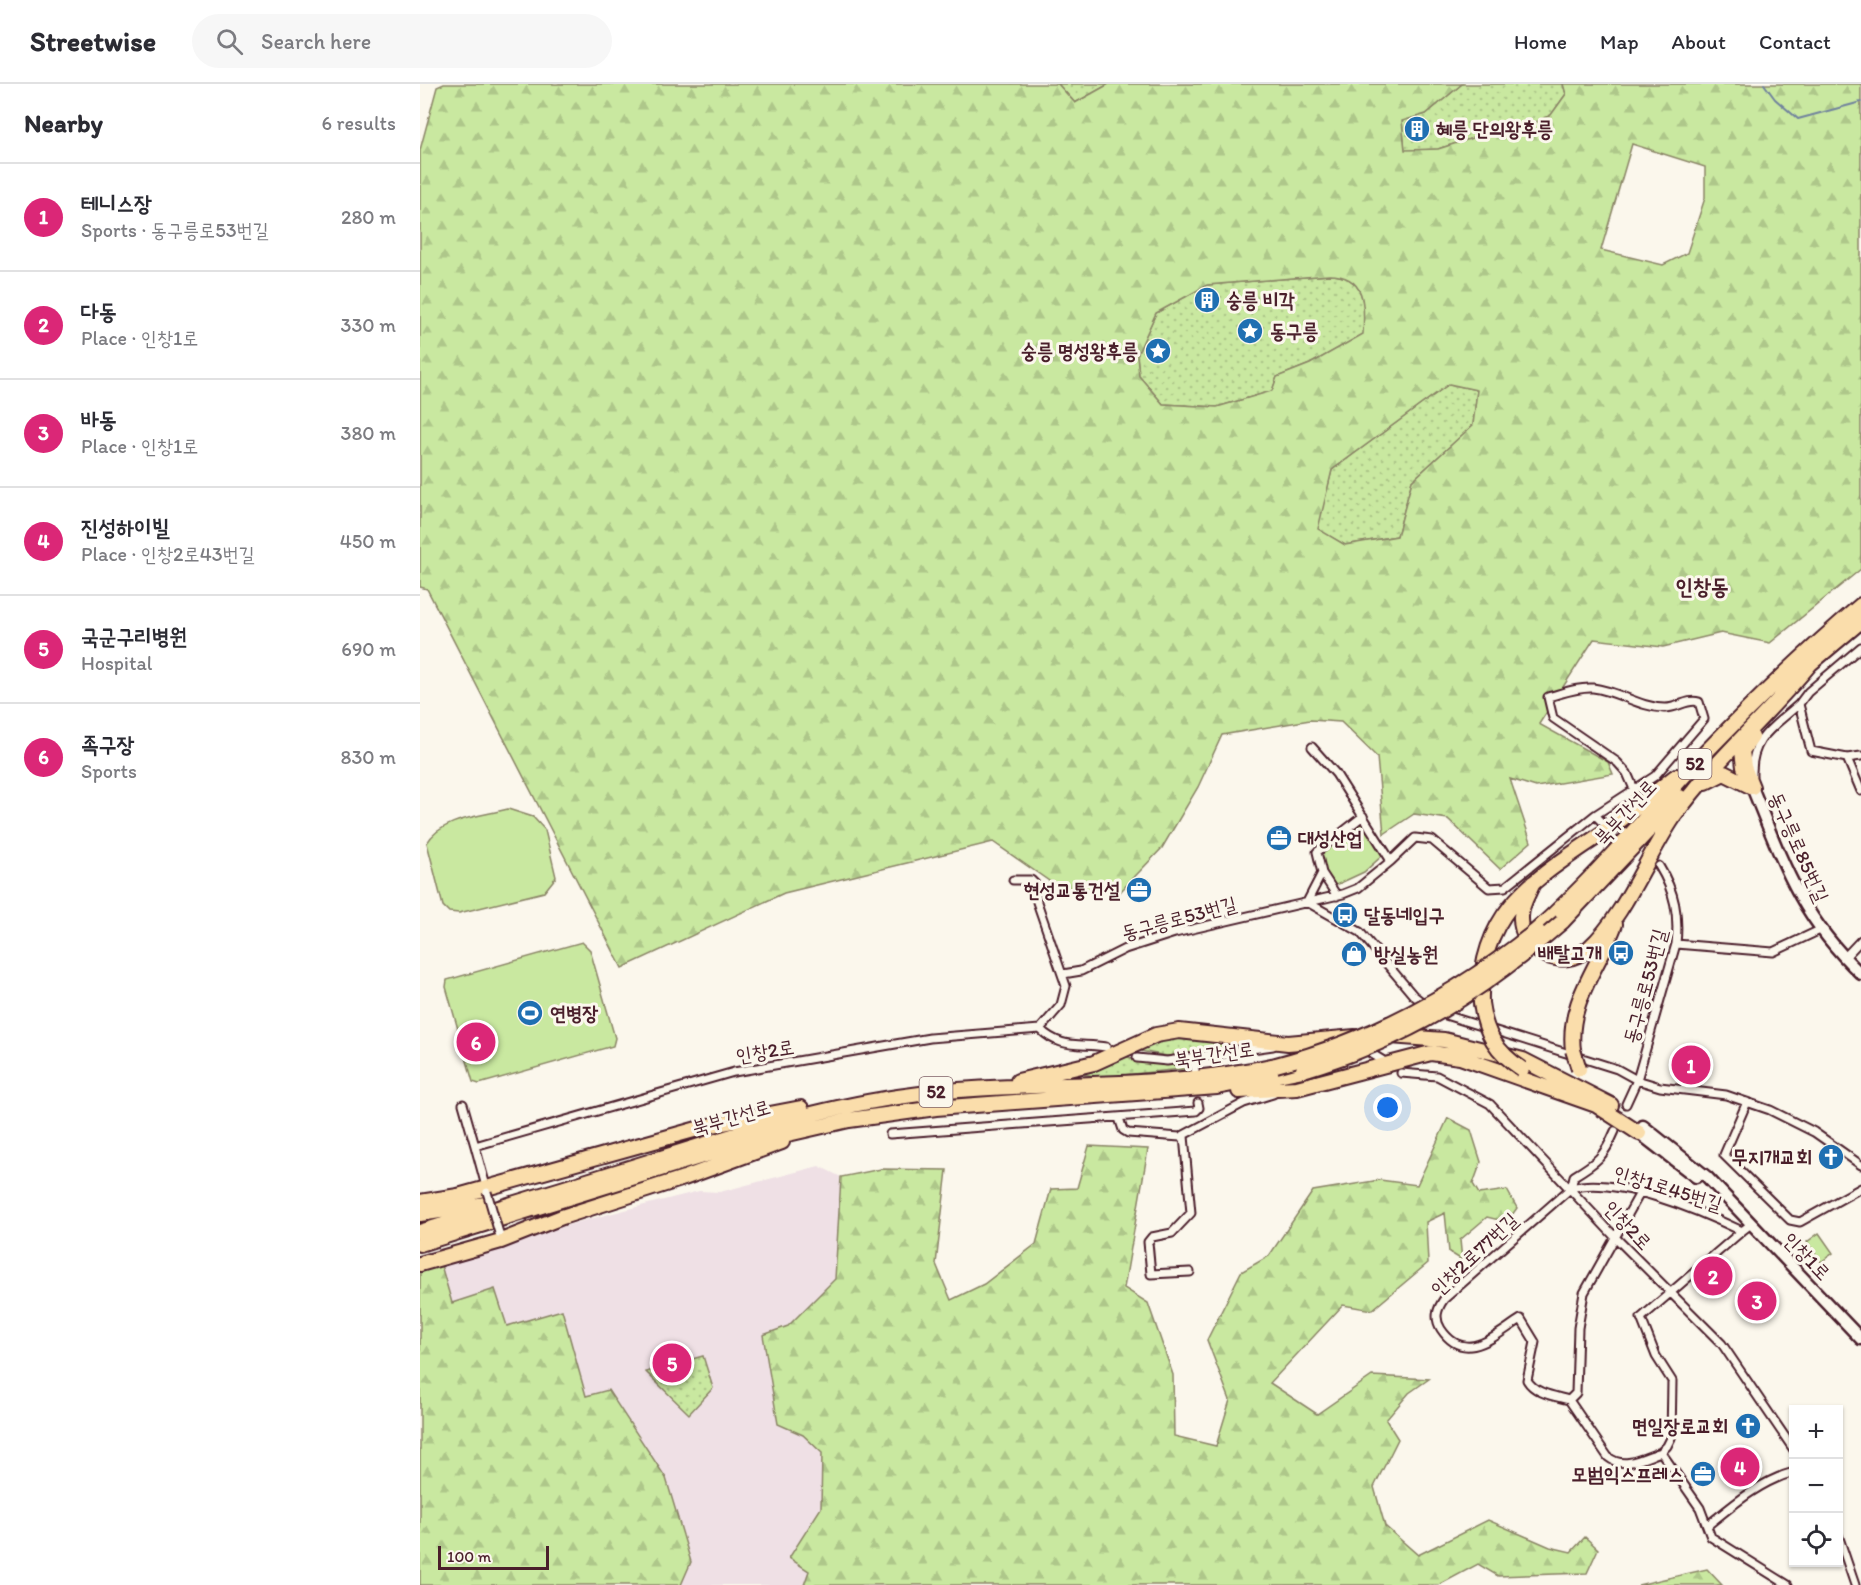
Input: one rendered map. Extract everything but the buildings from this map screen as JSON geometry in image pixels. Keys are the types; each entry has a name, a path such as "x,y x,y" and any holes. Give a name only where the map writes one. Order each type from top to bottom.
{"highway":[{"name":"북부간선로","path":"420,1232 774,1124 863,1102 985,1088 1137,1083 1218,1076 1314,1055 1391,1025 1450,993 1537,930 1567,903 1706,752 1816,644 1861,605"},
{"name":"북부간선로","path":"420,1244 731,1147 849,1120 936,1108 1217,1087 1303,1070 1335,1060 1439,1014 1509,967 1562,922 1726,747 1810,664 1861,621"},
{"path":"1752,787 1744,767 1742,751 1810,664"},
{"path":"1641,1130 1584,1079 1573,1050 1572,1021 1582,991 1609,940 1619,912 1643,866 1692,792 1773,709"},
{"path":"1641,1130 1596,1105 1521,1069 1510,1061 1494,1043 1484,1023 1481,1003 1485,958 1498,924 1513,901 1533,883 1630,813 1706,752"},
{"path":"1692,792 1712,778 1724,773 1752,787"},
{"path":"1533,883 1522,907 1521,926 1529,945 1545,956 1561,958 1584,952 1619,912"},
{"path":"985,1088 1094,1063 1156,1035 1179,1031 1288,1043 1371,1035 1423,1038 1477,1046 1523,1060 1611,1105"},
{"path":"1111,1096 1295,1088 1431,1053 1460,1057 1596,1105"},
{"path":"420,1202 487,1190 708,1126 815,1106 863,1102"},
{"path":"420,1264 684,1178 849,1120"},
{"path":"420,1214 460,1209 567,1187"}],"street":[{"path":"1752,787 1752,757 1757,743 1799,704 1808,692 1861,647"},
{"path":"1602,822 1595,815 1655,776 1704,719 1699,702 1693,700 1674,708 1653,707 1609,691 1592,688 1576,689 1548,697 1552,718 1617,762 1628,772 1634,789"},
{"path":"1799,704 1811,751 1847,758 1861,756"},
{"path":"1312,747 1336,774 1391,861"},
{"path":"1847,758 1861,791"},
{"name":"동구릉로85번길","path":"1752,787 1786,870 1820,930 1861,974"},
{"name":"동구릉로53번길","path":"1063,974 1081,970 1141,943 1334,897 1358,888 1415,838 1432,840 1489,888 1505,887 1573,835 1595,815"},
{"path":"1330,914 1325,904 1334,897 1322,873 1316,857 1317,852 1363,816"},
{"name":"동구릉로53번길","path":"1626,1104 1637,1080 1676,944 1678,922 1674,896 1659,866"},
{"path":"1322,873 1307,902 1359,932 1413,995 1432,1010 1617,1069 1637,1080 1660,1087 1726,1095 1770,1110 1814,1132 1861,1165"},
{"path":"1012,880 1034,882 1037,902 1063,974 1065,997 1040,1029 1052,1041 1062,1044 1106,1047"},
{"path":"1676,944 1773,952 1820,930"},
{"path":"1844,958 1861,940"},
{"name":"인창2로","path":"475,1146 734,1072 930,1038 1040,1029"},
{"path":"1137,1058 1159,1061 1193,1058 1288,1043 1302,1046 1352,1046 1372,1052 1382,1060"},
{"path":"1193,1058 1195,1069"},
{"name":"인창2로","path":"1401,1073 1437,1076 1483,1100 1724,1347 1789,1443"},
{"path":"1119,1118 1123,1130 1128,1133 1175,1138 1184,1136 1244,1103 1295,1088"},
{"path":"1747,1102 1724,1155 1790,1220 1800,1222 1861,1188"},
{"path":"890,1134 1196,1112 1199,1108 1198,1103"},
{"path":"463,1104 500,1237"},
{"name":"인창1로","path":"1641,1130 1707,1177 1747,1227 1861,1339"},
{"path":"1571,1188 1574,1176 1595,1163 1606,1151 1614,1131"},
{"path":"1184,1136 1191,1213 1172,1233 1152,1237 1148,1242 1152,1274 1190,1272"},
{"name":"인창1로45번길","path":"1571,1188 1584,1184 1609,1184 1747,1227"},
{"name":"인창2로77번길","path":"1569,1400 1533,1388 1527,1380 1535,1342 1521,1319 1479,1345 1464,1347 1449,1341 1438,1324 1436,1315 1444,1299 1571,1188"},
{"path":"1640,1193 1584,1293 1578,1328 1576,1393 1569,1400 1608,1457 1617,1464 1624,1464 1661,1452 1670,1441 1674,1396 1672,1381 1656,1356 1641,1320 1670,1292 1747,1227"},
{"path":"1661,1452 1700,1509 1711,1537 1788,1585"},
{"path":"1707,1526 1753,1490 1774,1478 1789,1474"},
{"path":"1843,1548 1855,1585"}],"shaded area":[{"path":"819,1166 841,1177 835,1279 787,1326 778,1424 803,1435 822,1453 821,1508 789,1558 809,1571 804,1585 681,1585 691,1562 586,1396 562,1310 507,1326 452,1303 441,1265 501,1244 582,1221 699,1191 720,1192"}],"green space":[{"path":"444,84 1058,84 1075,103 1109,84 1462,84 1426,114 1402,121 1405,150 1438,149 1495,131 1520,130 1551,115 1566,94 1563,84 1861,84 1861,569 1770,643 1721,633 1663,647 1594,639 1539,724 1608,762 1613,774 1536,787 1510,779 1531,842 1500,869 1448,819 1414,814 1384,834 1377,757 1341,722 1310,720 1222,735 1198,787 1162,848 1120,892 1065,892 993,842 784,893 622,968 427,589 420,587 420,150 437,87","holes":["1632,144 1705,167 1705,198 1687,253 1663,265 1601,250","1329,275 1341,276 1357,286 1361,294 1364,313 1363,334 1310,364 1277,377 1272,391 1217,407 1163,404 1139,376 1137,355 1156,313 1207,285","1449,384 1477,390 1473,425 1412,481 1397,536 1345,545 1318,529 1332,470"]},
{"path":"1058,84 1109,84 1075,103"},
{"path":"1462,84 1563,84 1566,94 1551,115 1520,130 1495,131 1438,149 1405,151 1402,121 1426,114"},
{"path":"1329,275 1341,276 1357,286 1363,303 1364,334 1310,364 1277,377 1272,391 1217,407 1163,404 1139,376 1137,355 1156,313 1207,285"},
{"path":"1449,384 1477,390 1473,425 1412,481 1397,536 1345,545 1317,529 1332,470"},
{"path":"508,809 533,817 545,830 556,877 544,892 459,913 449,912 443,906 427,843 433,835 452,823"},
{"path":"1363,821 1384,854 1364,872 1334,886 1319,859 1320,854"},
{"name":"연병장","path":"582,942 590,950 615,1038 613,1046 479,1084 473,1082 446,987 447,980"},
{"path":"1176,1035 1251,1046 1167,1056 1135,1050"},
{"path":"1685,1046 1707,1053 1698,1084 1676,1077"},
{"path":"1123,1055 1144,1063 1190,1060 1192,1068 1103,1077 1081,1074"},
{"path":"1448,1118 1471,1130 1481,1162 1473,1184 1479,1194 1507,1190 1517,1208 1507,1222 1487,1217 1460,1240 1462,1260 1449,1252 1445,1213 1426,1222 1428,1263 1372,1310 1343,1305 1270,1383 1317,1414 1372,1376 1429,1379 1409,1393 1386,1420 1398,1439 1374,1487 1385,1526 1418,1555 1488,1520 1550,1547 1571,1552 1585,1537 1598,1549 1587,1573 1498,1576 1478,1564 1439,1585 804,1585 809,1571 789,1558 821,1508 822,1453 803,1435 778,1424 763,1335 788,1326 835,1279 841,1177 881,1169 947,1170 936,1264 951,1300 984,1284 1036,1244 1051,1189 1077,1188 1089,1146 1148,1149 1124,1288 1148,1303 1173,1375 1174,1436 1216,1446 1230,1400 1207,1340 1241,1272 1269,1256 1313,1191 1380,1180 1417,1185"},
{"path":"1819,1233 1833,1253 1821,1262 1807,1242"},
{"path":"441,1265 452,1303 495,1289 507,1326 562,1310 586,1396 608,1390 666,1478 691,1562 681,1585 420,1585 420,1272"},
{"path":"703,1356 713,1388 689,1414 646,1372"},
{"path":"1707,1569 1722,1585 1638,1585"}],"waterway":[{"path":"1764,84 1775,99 1798,119 1861,102"}],"tunnel":[{"path":"1609,828 1650,859"}],"place":[{"name":"혜릉 단의왕후릉","path":"1417,129"},
{"name":"숭릉 비각","path":"1207,300"},
{"name":"동구릉","path":"1250,331"},
{"name":"숭릉 명성왕후릉","path":"1158,351"},
{"name":"대성산업","path":"1279,838"},
{"name":"현성교통건설","path":"1139,890"},
{"name":"달동네입구","path":"1345,915"},
{"name":"배탈고개","path":"1621,953"},
{"name":"방실농원","path":"1354,954"},
{"name":"연병장","path":"530,1013"},
{"name":"족구장","path":"476,1042"},
{"name":"테니스장","path":"1691,1065"},
{"name":"무지개교회","path":"1831,1157"},
{"name":"다동","path":"1713,1276"},
{"name":"바동","path":"1757,1301"},
{"name":"국군구리병원","path":"672,1363"},
{"name":"면일장로교회","path":"1748,1426"},
{"name":"진성하이빌","path":"1740,1467"},
{"name":"모범익스프레스","path":"1703,1474"}],"district":[{"name":"인창동","path":"1702,586"}]}
